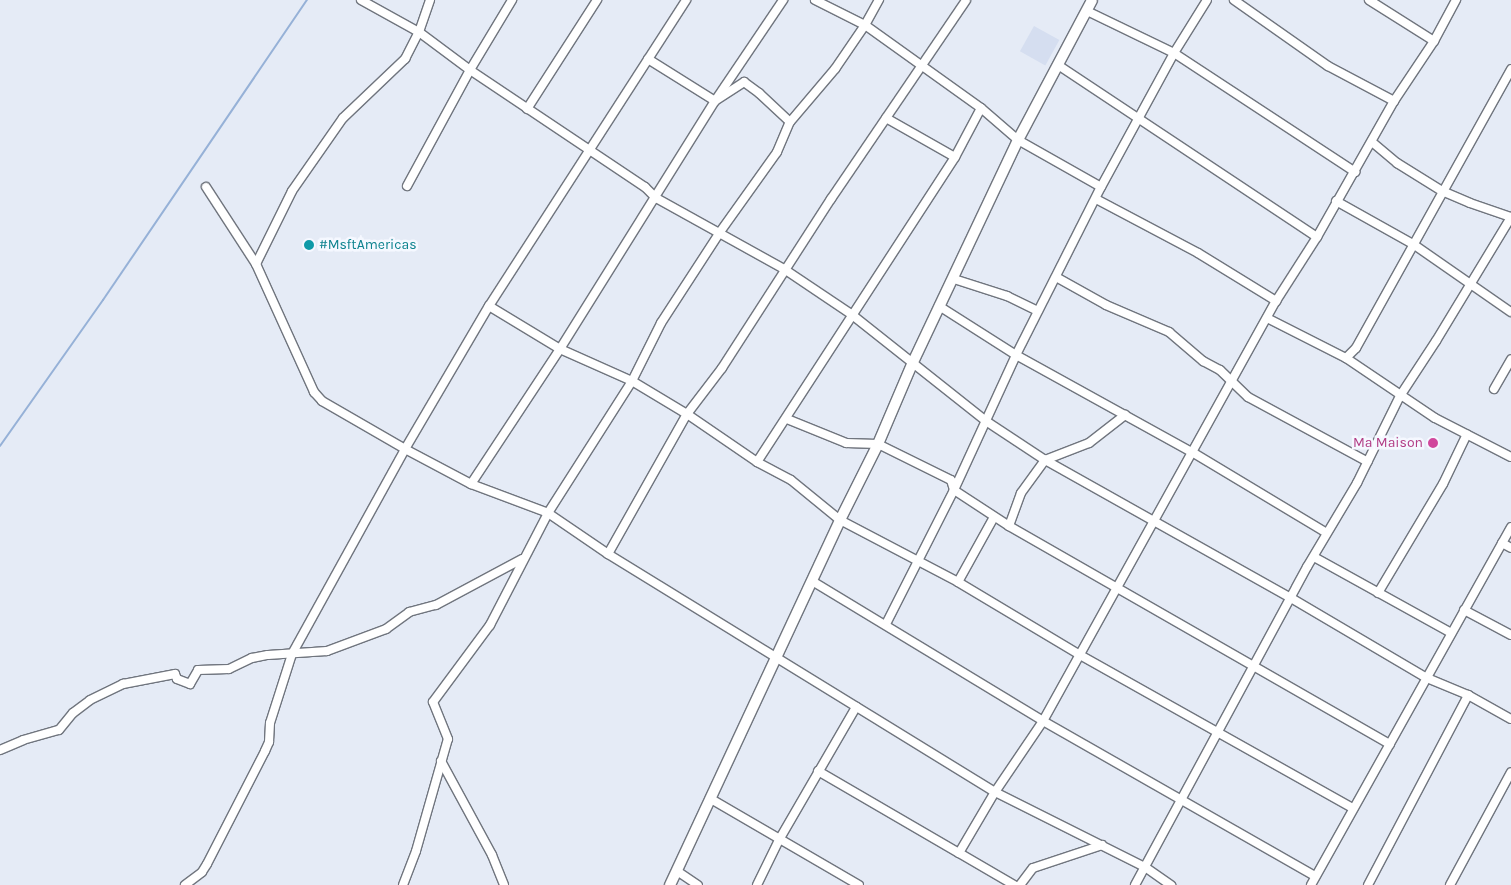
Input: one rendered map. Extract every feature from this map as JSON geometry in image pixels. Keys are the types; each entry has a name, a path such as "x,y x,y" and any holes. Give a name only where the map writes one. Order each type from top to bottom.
{"street":[{"path":"361,0 419,32 527,109 646,187 656,198 784,269 851,314 986,421 1045,460 1292,598 1428,678 1468,695 1511,719"},
{"path":"256,264 292,191 343,118 405,59 419,32 430,0"},
{"path":"406,186 470,70 512,0"},
{"path":"527,109 597,0"},
{"path":"185,885 202,872 207,864 265,751 270,722 292,654 405,449 489,306 686,0"},
{"path":"471,484 560,349 612,263 656,198 715,102 783,0"},
{"path":"815,0 865,25 922,63 981,108 1018,140 1101,187"},
{"path":"403,885 416,850 440,761 448,739 434,702 490,625 522,559 548,512 632,381 661,323 720,232 777,152 790,122 835,69 865,25 878,0"},
{"path":"608,554 687,414 722,368 784,269 966,0"},
{"path":"670,885 840,520 878,444 938,306 954,279 1018,140 1092,0"},
{"path":"886,624 954,490 1016,355 1101,187 1174,53 1207,0"},
{"path":"1234,0 1328,66 1394,101"},
{"path":"1369,0 1434,41"},
{"path":"959,853 995,792 1043,721 1276,301 1317,237 1394,101 1434,41 1456,0"},
{"path":"1087,10 1174,53 1355,172"},
{"path":"648,59 715,102"},
{"path":"1058,65 1317,237"},
{"path":"1346,358 1356,348 1442,190 1511,69"},
{"path":"715,102 744,82 759,93 790,122"},
{"path":"756,462 787,419 851,314 955,156 981,108"},
{"path":"886,118 955,156"},
{"path":"1135,885 1326,534 1368,462 1400,396 1511,217 1470,203 1442,190 1397,163 1372,142"},
{"path":"206,187 256,264 317,397 405,449 471,484 548,512 608,554 995,792 1145,867 1171,885"},
{"path":"1096,199 1198,253 1276,301"},
{"path":"1336,201 1413,244 1511,312"},
{"path":"1056,277 1106,305 1169,332 1203,361 1220,370 1238,390 1248,397 1368,462"},
{"path":"954,279 1007,296 1038,311"},
{"path":"489,306 560,349 632,381 687,414 756,462 791,480 840,520 958,582 1080,655 1352,808"},
{"path":"938,306 1016,355 1192,452 1326,534"},
{"path":"1267,318 1346,358 1400,396 1511,458"},
{"path":"1494,389 1511,360"},
{"path":"1009,526 1021,493 1045,460 1089,443 1125,415"},
{"path":"787,419 846,443 878,444 951,480 954,490 994,517 1390,744"},
{"path":"1378,592 1443,484 1466,434"},
{"path":"958,582 994,517"},
{"path":"1311,885 1352,808 1428,678 1451,633 1511,527"},
{"path":"1502,543 1511,548"},
{"path":"1314,557 1451,633"},
{"path":"0,750 23,740 59,730 73,714 90,700 123,684 176,674 177,679 190,684 198,670 229,669 252,658 327,651 380,632 392,626 409,612 436,605 522,559"},
{"path":"812,581 886,624 1043,721 1315,876"},
{"path":"1464,610 1511,635"},
{"path":"1368,885 1468,695"},
{"path":"757,885 779,840 856,707"},
{"path":"440,761 492,855 504,885"},
{"path":"818,771 1014,885"},
{"path":"1450,885 1511,772"},
{"path":"711,799 859,885"},
{"path":"1020,885 1033,868 1102,845"},
{"path":"677,871 698,885"}],"shaded area":[{"path":"1034,26 1059,40 1045,65 1020,51"}],"waterway":[{"path":"0,446 103,300 307,0"}],"place":[{"name":"#MsftAmericas","path":"309,245"},
{"name":"Ma Maison","path":"1433,443"}]}
